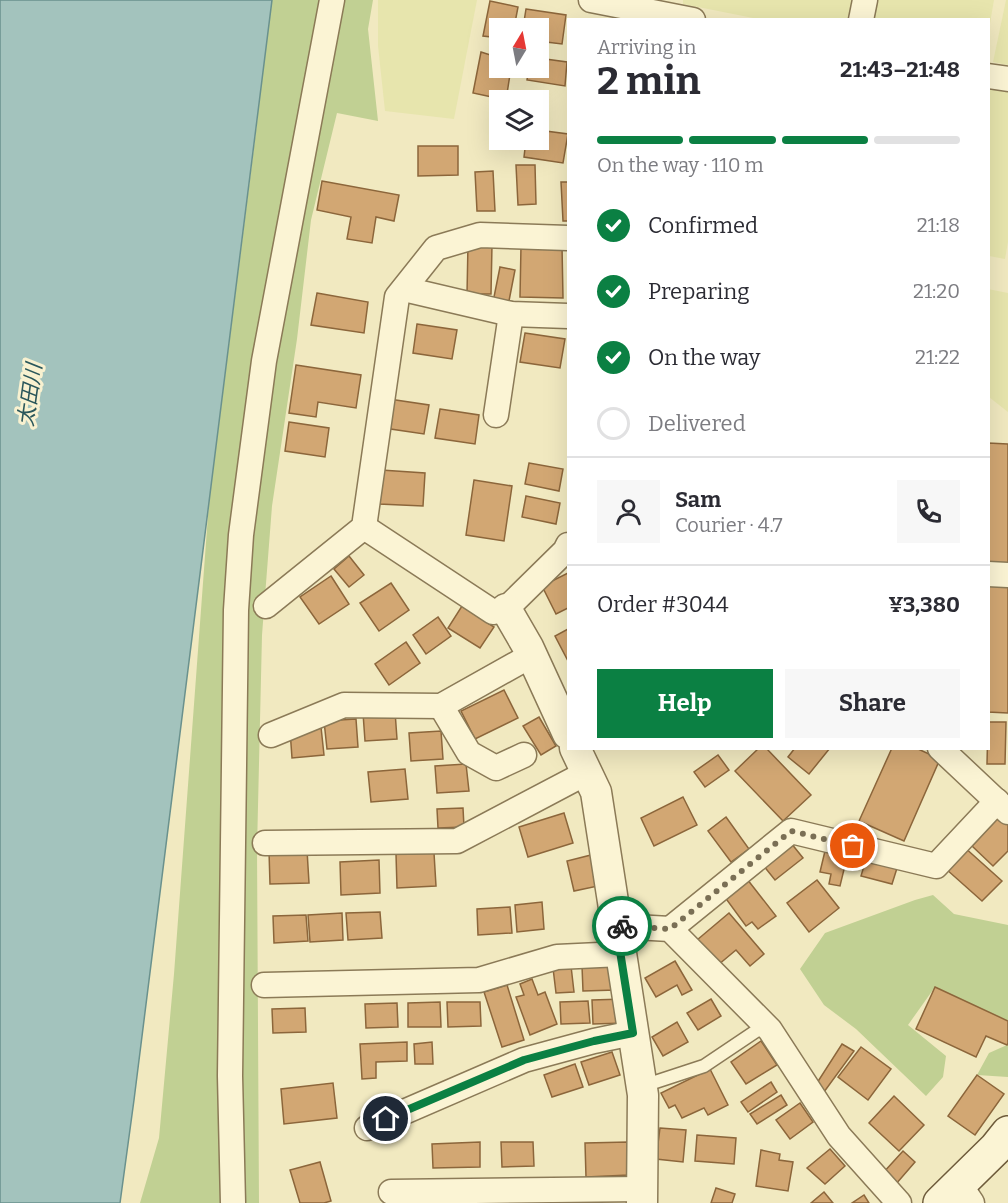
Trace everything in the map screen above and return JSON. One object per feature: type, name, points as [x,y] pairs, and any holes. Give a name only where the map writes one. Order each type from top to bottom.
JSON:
[{"type":"main road","points":[[957,1197],[1008,1133]]},
{"type":"street","points":[[232,1203],[230,1076],[236,610],[241,535],[264,361],[332,0]]},
{"type":"street","points":[[861,18],[865,0]]},
{"type":"street","points":[[594,5],[680,18]]},
{"type":"street","points":[[990,76],[1008,79]]},
{"type":"street","points":[[266,606],[364,527],[397,297],[436,248],[480,235],[567,238]]},
{"type":"street","points":[[404,289],[511,314],[567,316]]},
{"type":"street","points":[[496,415],[511,314]]},
{"type":"street","points":[[364,527],[493,612],[506,609],[567,547]]},
{"type":"street","points":[[990,574],[1008,575]]},
{"type":"street","points":[[506,609],[532,655],[567,732]]},
{"type":"street","points":[[272,735],[344,705],[441,706],[532,655]]},
{"type":"street","points":[[441,706],[470,753],[496,768],[524,755]]},
{"type":"street","points":[[264,985],[479,980],[619,940],[670,929],[791,831],[936,866],[1003,806],[942,750]]},
{"type":"street","points":[[265,843],[457,841],[581,760],[596,792],[642,1086],[642,1196],[391,1192]]},
{"type":"street","points":[[670,929],[770,1030],[838,1136],[899,1203]]},
{"type":"street","points":[[367,1128],[524,1060],[633,1033]]},
{"type":"lane","points":[[642,1086],[704,1066],[765,1025]]},
{"type":"shaded area","points":[[378,0],[477,0],[454,119],[385,111],[378,46]]},
{"type":"shaded area","points":[[683,0],[994,0],[990,23],[990,18],[753,18],[683,4]]},
{"type":"shaded area","points":[[1006,0],[1008,0],[1008,65],[993,62]]},
{"type":"shaded area","points":[[990,76],[1008,79],[1008,242],[1005,259],[990,256]]},
{"type":"shaded area","points":[[990,289],[1008,293],[1008,412],[990,398]]},
{"type":"green space","points":[[268,0],[373,0],[368,29],[378,121],[337,113],[311,220],[297,339],[272,506],[262,635],[257,849],[259,1203],[140,1203],[159,1138],[174,974],[209,502],[257,123]]},
{"type":"green space","points":[[933,895],[954,914],[1008,925],[1008,1021],[935,987],[908,1025],[946,1056],[943,1077],[926,1096],[856,1029],[824,1005],[800,969],[825,933]]},
{"type":"green space","points":[[1008,1043],[1008,1077],[977,1075],[989,1053]]},
{"type":"water","name":"太田川","points":[[0,0],[272,0],[120,1203],[0,1203]]},
{"type":"building","points":[[490,1],[518,7],[516,18],[489,18],[489,37],[483,36]]},
{"type":"building","points":[[526,9],[566,15],[562,44],[549,42],[549,18],[525,18]]},
{"type":"building","points":[[481,52],[489,55],[489,78],[509,78],[508,90],[489,90],[489,96],[473,93]]},
{"type":"building","points":[[549,60],[567,62],[565,86],[527,80],[527,78],[549,78]]},
{"type":"building","points":[[549,131],[567,134],[563,163],[524,157],[525,150],[549,150]]},
{"type":"building","points":[[418,146],[458,146],[458,175],[418,176]]},
{"type":"building","points":[[516,165],[535,165],[536,204],[518,205]]},
{"type":"building","points":[[493,171],[495,211],[477,211],[475,172]]},
{"type":"building","points":[[322,181],[399,195],[394,221],[376,217],[372,243],[347,239],[351,217],[317,210]]},
{"type":"building","points":[[561,182],[567,182],[567,221],[563,221]]},
{"type":"building","points":[[468,244],[492,245],[491,294],[467,294]]},
{"type":"building","points":[[521,246],[562,246],[563,298],[520,297]]},
{"type":"building","points":[[500,267],[515,270],[508,306],[493,302]]},
{"type":"building","points":[[317,293],[368,302],[364,333],[311,325]]},
{"type":"building","points":[[417,324],[457,330],[452,359],[413,353]]},
{"type":"building","points":[[525,333],[565,339],[560,368],[520,362]]},
{"type":"building","points":[[296,365],[361,375],[356,408],[318,402],[316,417],[289,413]]},
{"type":"building","points":[[389,399],[429,405],[424,434],[384,428]]},
{"type":"building","points":[[440,409],[479,415],[475,444],[435,438]]},
{"type":"building","points":[[289,422],[329,428],[325,457],[285,451]]},
{"type":"building","points":[[990,443],[1008,444],[1008,566],[990,565]]},
{"type":"building","points":[[529,463],[563,469],[559,491],[525,484]]},
{"type":"building","points":[[381,470],[425,473],[423,506],[379,504]]},
{"type":"building","points":[[474,480],[512,486],[504,541],[466,535]]},
{"type":"building","points":[[526,496],[560,503],[556,524],[522,517]]},
{"type":"building","points":[[349,556],[364,575],[349,587],[334,569]]},
{"type":"building","points":[[567,574],[567,608],[556,614],[542,586]]},
{"type":"building","points":[[331,576],[349,604],[319,624],[300,597]]},
{"type":"building","points":[[391,583],[409,610],[379,631],[360,603]]},
{"type":"building","points":[[990,585],[1008,586],[1008,713],[990,712]]},
{"type":"building","points":[[462,606],[494,627],[480,648],[448,628]]},
{"type":"building","points":[[438,617],[451,636],[426,654],[413,635]]},
{"type":"building","points":[[567,630],[567,659],[555,636]]},
{"type":"building","points":[[406,642],[420,663],[389,685],[375,664]]},
{"type":"building","points":[[504,690],[518,718],[475,739],[461,711]]},
{"type":"building","points":[[395,711],[397,739],[365,741],[363,713]]},
{"type":"building","points":[[539,717],[556,746],[541,755],[523,726]]},
{"type":"building","points":[[356,719],[358,747],[327,749],[324,721]]},
{"type":"building","points":[[990,722],[1006,722],[1005,764],[987,764],[987,750],[990,750]]},
{"type":"building","points":[[321,727],[324,755],[292,758],[290,730]]},
{"type":"building","points":[[441,731],[443,759],[411,761],[409,733]]},
{"type":"building","points":[[757,750],[768,750],[811,795],[783,821],[735,771]]},
{"type":"building","points":[[793,750],[828,750],[809,774],[788,757]]},
{"type":"building","points":[[891,750],[920,750],[940,759],[904,841],[859,821]]},
{"type":"building","points":[[718,755],[729,770],[705,787],[694,772]]},
{"type":"building","points":[[466,764],[469,791],[437,793],[435,766]]},
{"type":"building","points":[[405,769],[408,799],[371,802],[368,772]]},
{"type":"building","points":[[683,797],[697,825],[654,846],[641,818]]},
{"type":"building","points":[[463,808],[464,827],[438,828],[437,809]]},
{"type":"building","points":[[564,813],[573,843],[528,857],[519,827]]},
{"type":"building","points":[[726,817],[749,849],[731,862],[708,831]]},
{"type":"building","points":[[999,817],[1008,825],[1008,851],[993,866],[972,846]]},
{"type":"building","points":[[791,843],[803,858],[775,880],[763,865]]},
{"type":"building","points":[[963,846],[1002,881],[982,901],[946,869]]},
{"type":"building","points":[[307,850],[309,883],[270,884],[269,851]]},
{"type":"building","points":[[825,851],[847,857],[840,886],[829,884],[831,874],[820,872]]},
{"type":"building","points":[[434,853],[436,886],[397,888],[396,854]]},
{"type":"building","points":[[591,855],[598,886],[574,891],[567,861]]},
{"type":"building","points":[[867,856],[898,865],[892,884],[861,876]]},
{"type":"building","points":[[379,860],[380,893],[341,895],[340,862]]},
{"type":"building","points":[[747,879],[776,916],[758,929],[752,922],[746,926],[724,896]]},
{"type":"building","points":[[817,880],[839,908],[809,932],[787,903]]},
{"type":"building","points":[[542,902],[544,929],[517,932],[515,905]]},
{"type":"building","points":[[510,907],[512,933],[478,935],[477,909]]},
{"type":"building","points":[[380,912],[382,938],[348,940],[346,913]]},
{"type":"building","points":[[342,913],[343,940],[310,942],[308,915]]},
{"type":"building","points":[[729,913],[764,954],[750,966],[736,950],[718,965],[697,940]]},
{"type":"building","points":[[306,915],[308,941],[274,943],[273,916]]},
{"type":"building","points":[[675,961],[692,990],[682,995],[677,985],[656,997],[645,978]]},
{"type":"building","points":[[571,966],[574,992],[556,993],[553,968]]},
{"type":"building","points":[[582,966],[615,966],[616,990],[583,991]]},
{"type":"building","points":[[532,979],[538,995],[545,992],[557,1024],[530,1035],[516,997],[524,995],[520,984]]},
{"type":"building","points":[[507,985],[524,1040],[502,1047],[484,992]]},
{"type":"building","points":[[935,987],[1008,1021],[1007,1045],[986,1036],[976,1057],[916,1029]]},
{"type":"building","points":[[624,999],[625,1023],[593,1024],[592,1000]]},
{"type":"building","points":[[711,999],[721,1016],[698,1030],[687,1013]]},
{"type":"building","points":[[588,1001],[590,1023],[561,1024],[560,1002]]},
{"type":"building","points":[[440,1002],[441,1027],[408,1027],[408,1003]]},
{"type":"building","points":[[447,1002],[480,1002],[481,1026],[448,1027]]},
{"type":"building","points":[[397,1003],[398,1027],[366,1028],[365,1004]]},
{"type":"building","points":[[305,1008],[306,1032],[273,1033],[272,1009]]},
{"type":"building","points":[[677,1022],[688,1042],[663,1056],[652,1037]]},
{"type":"building","points":[[761,1041],[777,1065],[746,1084],[731,1062]]},
{"type":"building","points":[[407,1042],[407,1061],[376,1062],[376,1078],[362,1079],[360,1044]]},
{"type":"building","points":[[432,1042],[433,1064],[415,1064],[414,1044]]},
{"type":"building","points":[[842,1044],[854,1051],[824,1092],[815,1086]]},
{"type":"building","points":[[861,1047],[891,1069],[868,1100],[838,1077]]},
{"type":"building","points":[[612,1052],[620,1075],[589,1085],[581,1062]]},
{"type":"building","points":[[575,1064],[583,1087],[552,1097],[544,1075]]},
{"type":"building","points":[[710,1069],[728,1105],[708,1115],[704,1108],[682,1118],[675,1105],[669,1108],[661,1093]]},
{"type":"building","points":[[977,1075],[1004,1094],[975,1135],[948,1116]]},
{"type":"building","points":[[771,1082],[777,1092],[748,1112],[741,1102]]},
{"type":"building","points":[[333,1083],[337,1118],[284,1124],[281,1089]]},
{"type":"building","points":[[781,1095],[787,1105],[757,1124],[750,1114]]},
{"type":"building","points":[[894,1096],[924,1125],[899,1151],[869,1123]]},
{"type":"building","points":[[800,1103],[813,1122],[790,1139],[776,1120]]},
{"type":"building","points":[[660,1128],[686,1130],[683,1162],[656,1159]]},
{"type":"building","points":[[697,1135],[736,1138],[734,1164],[695,1161]]},
{"type":"building","points":[[480,1142],[480,1167],[433,1168],[432,1144]]},
{"type":"building","points":[[501,1142],[533,1142],[534,1166],[502,1167]]},
{"type":"building","points":[[628,1142],[629,1175],[586,1177],[585,1143]]},
{"type":"building","points":[[830,1149],[845,1166],[825,1184],[807,1168]]},
{"type":"building","points":[[761,1150],[780,1154],[779,1160],[793,1162],[788,1191],[756,1186]]},
{"type":"building","points":[[903,1151],[915,1162],[896,1184],[883,1173]]},
{"type":"building","points":[[320,1162],[331,1201],[300,1203],[290,1170]]},
{"type":"building","points":[[716,1188],[735,1194],[732,1203],[711,1203]]},
{"type":"building","points":[[824,1192],[833,1203],[811,1203]]},
{"type":"building","points":[[864,1195],[869,1203],[852,1203]]},
{"type":"way so far","points":[[622,926],[670,929],[791,831],[853,846]]},
{"type":"route","points":[[386,1119],[524,1060],[633,1033],[616,926],[622,926]]}]
